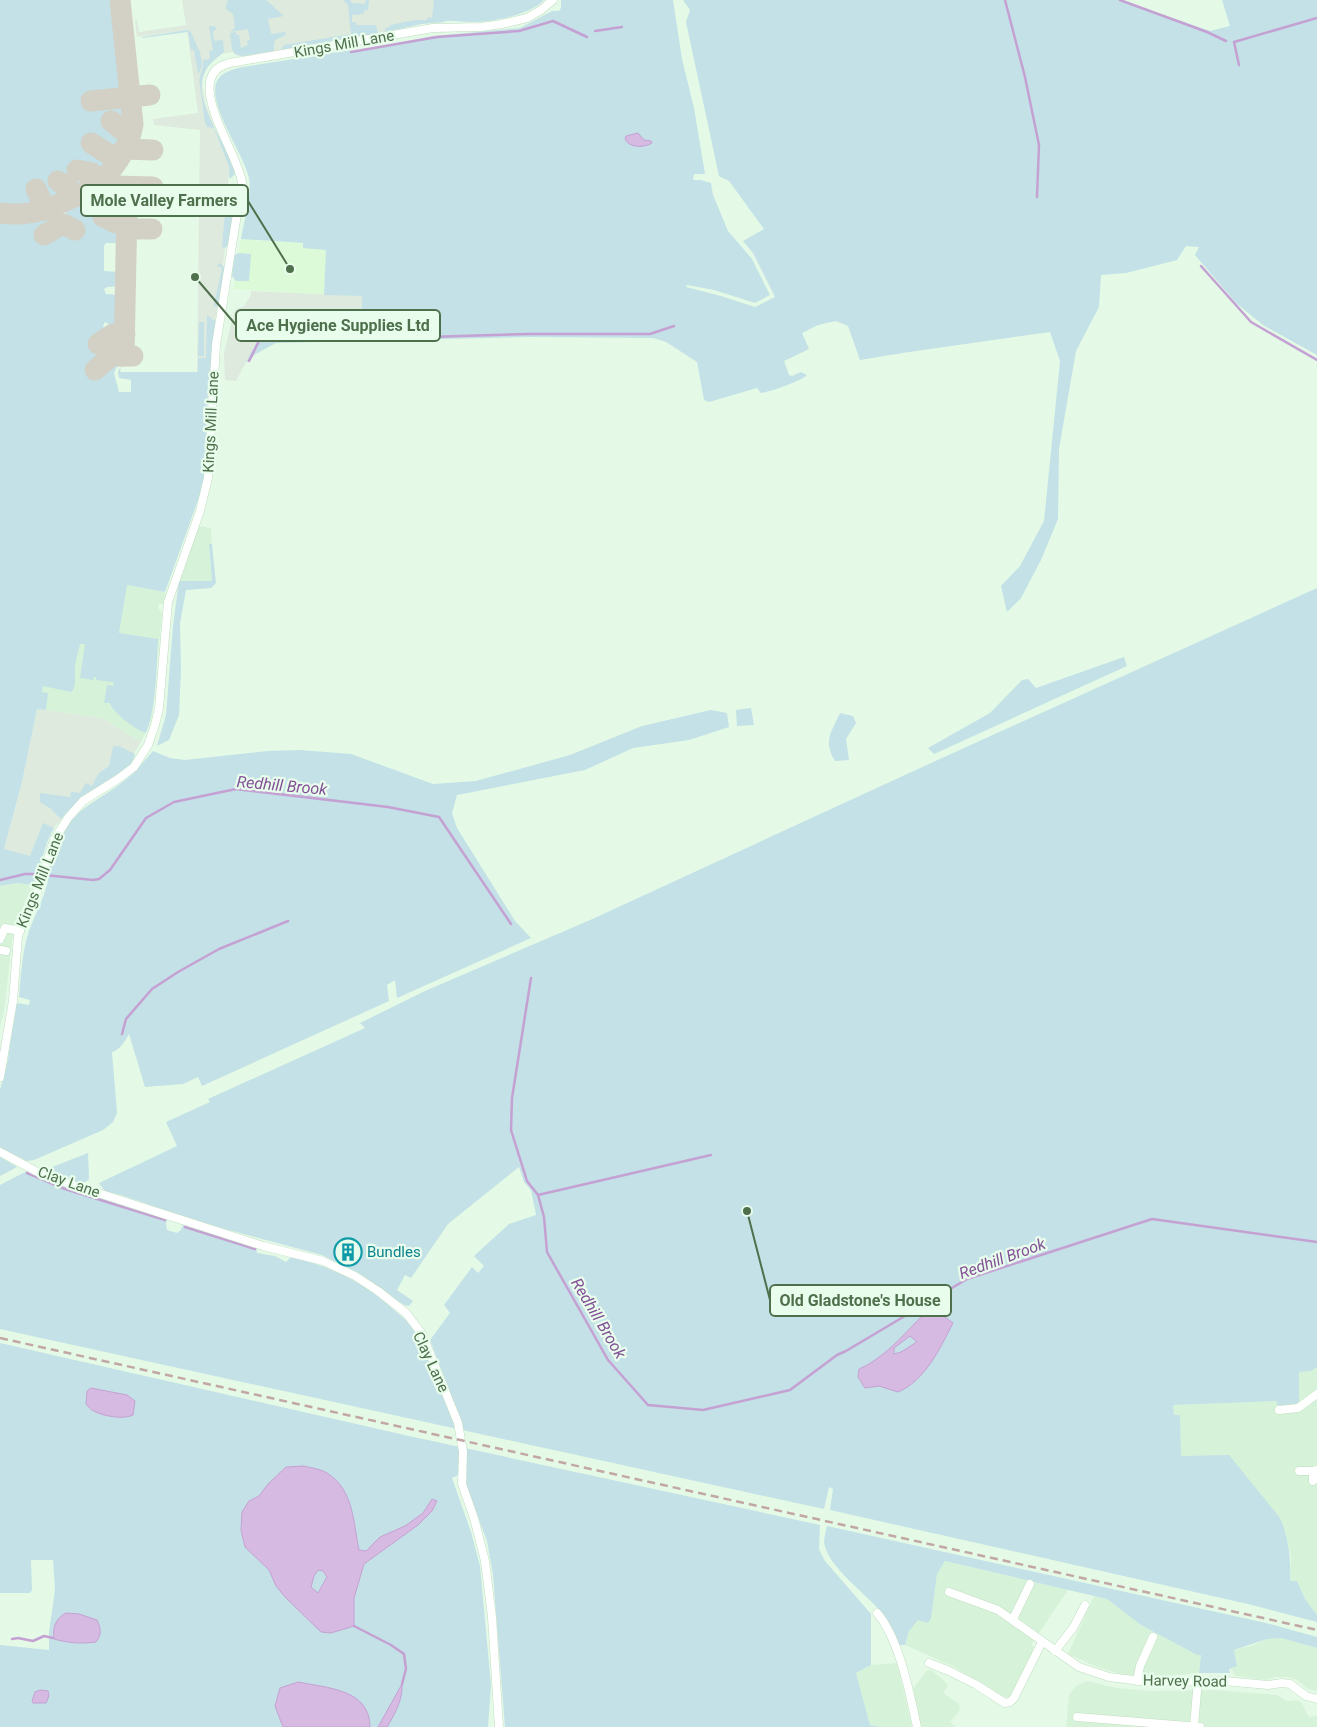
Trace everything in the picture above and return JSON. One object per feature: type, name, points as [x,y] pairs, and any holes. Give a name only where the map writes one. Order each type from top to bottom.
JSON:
[{"type":"street","name":"Kings Mill Lane","points":[[0,1076],[13,1001],[16,946],[20,930],[40,882],[54,840],[68,818],[86,799],[131,770],[148,745],[159,708],[169,597],[200,511],[206,486],[210,459],[216,345],[242,183],[238,166],[212,105],[208,86],[212,75],[218,67],[230,63],[434,28],[481,27],[502,24],[527,18],[553,0]]},
{"type":"street","points":[[0,939],[5,928],[20,930]]},
{"type":"street","name":"Clay Lane","points":[[0,1152],[44,1176],[263,1246],[323,1261],[378,1290],[406,1313],[422,1334],[458,1423],[463,1452],[462,1484],[474,1518],[488,1580],[499,1727]]},
{"type":"street","points":[[1278,1410],[1298,1408],[1317,1394]]},
{"type":"street","points":[[1299,1471],[1315,1470],[1313,1481]]},
{"type":"street","points":[[1013,1619],[1030,1584]]},
{"type":"street","name":"Harvey Road","points":[[950,1592],[998,1610],[1079,1667],[1110,1677],[1137,1681],[1198,1680],[1256,1685],[1281,1683],[1290,1684],[1306,1696],[1317,1699]]},
{"type":"street","points":[[1055,1650],[1074,1628],[1085,1605]]},
{"type":"street","points":[[877,1614],[891,1633],[917,1727]]},
{"type":"street","points":[[1137,1681],[1140,1666],[1153,1637]]},
{"type":"street","points":[[929,1664],[949,1671],[975,1684],[1005,1703],[1010,1702],[1014,1698],[1042,1642]]},
{"type":"street","points":[[1194,1726],[1198,1680]]},
{"type":"street","points":[[1077,1717],[1200,1727]]},
{"type":"shaded area","points":[[0,0],[113,0],[123,96],[87,98],[87,105],[115,100],[119,103],[124,100],[126,119],[123,128],[113,118],[109,119],[108,123],[118,132],[123,132],[112,153],[96,143],[94,139],[88,141],[88,147],[94,148],[109,157],[97,175],[93,170],[75,168],[76,173],[93,177],[73,190],[72,185],[56,179],[56,183],[70,193],[45,204],[45,199],[42,197],[39,188],[34,187],[41,205],[19,206],[0,204]]},
{"type":"shaded area","points":[[182,0],[459,0],[450,22],[449,20],[421,24],[386,32],[246,56],[238,56],[233,52],[221,54],[206,69],[202,82],[205,102],[229,167],[228,185],[233,186],[224,267],[215,321],[211,326],[207,373],[156,372],[197,372],[200,130],[154,125],[153,119],[198,113],[187,30],[137,37],[135,20],[137,20],[139,32],[186,25]]},
{"type":"shaded area","points":[[228,0],[266,0],[284,16],[268,19],[271,34],[285,32],[286,35],[275,40],[274,51],[242,56],[235,54],[232,49],[230,33],[236,32],[236,35],[239,35],[241,48],[248,45],[247,41],[250,40],[248,29],[230,32],[235,28],[233,14],[226,9]]},
{"type":"shaded area","points":[[343,0],[351,0],[351,3],[365,4],[366,0],[369,0],[368,10],[364,11],[364,14],[352,15],[352,22],[356,22],[356,25],[376,25],[378,34],[281,50],[284,45],[351,34],[348,5]]},
{"type":"shaded area","points":[[432,0],[544,0],[530,10],[511,17],[490,21],[445,21],[386,32],[385,28],[390,27],[390,25],[415,20],[427,20],[428,17],[432,18],[434,1]]},
{"type":"shaded area","points":[[561,0],[673,0],[682,59],[694,108],[705,174],[694,174],[693,180],[711,183],[713,195],[728,231],[752,259],[770,295],[755,303],[714,290],[687,285],[686,287],[755,307],[775,297],[753,253],[743,241],[764,229],[729,181],[719,176],[686,22],[690,10],[683,0],[1121,0],[1210,31],[1230,26],[1222,0],[1317,0],[1317,355],[1263,325],[1236,303],[1195,255],[1199,247],[1186,246],[1177,260],[1126,273],[1101,275],[1099,307],[1076,351],[1059,449],[1058,519],[1041,560],[1021,598],[1007,612],[1001,586],[1020,566],[1044,521],[1060,361],[1050,332],[860,360],[848,326],[836,321],[818,325],[802,333],[809,349],[784,361],[789,375],[792,376],[801,372],[807,375],[804,377],[785,386],[765,392],[761,393],[757,388],[709,402],[704,400],[697,362],[666,342],[653,338],[530,337],[276,343],[254,355],[250,361],[246,362],[259,338],[361,337],[362,296],[324,295],[326,250],[303,248],[303,243],[241,239],[250,185],[246,168],[226,127],[216,99],[215,87],[219,78],[227,72],[243,67],[350,50],[351,52],[433,36],[520,28],[552,11],[559,11]]},
{"type":"shaded area","points":[[209,26],[215,26],[216,30],[213,31],[214,41],[223,40],[224,52],[207,68],[202,80],[202,93],[205,107],[231,162],[235,174],[231,178],[229,178],[229,167],[214,128],[207,127],[205,122],[199,79],[203,60],[210,59],[209,51],[213,50]]},
{"type":"shaded area","points":[[187,30],[191,32],[201,58],[202,64],[198,74],[194,50],[191,50],[188,32],[142,38],[142,37]]},
{"type":"shaded area","points":[[638,133],[644,140],[651,141],[652,143],[645,146],[633,146],[625,139],[626,136]]},
{"type":"shaded area","points":[[231,186],[235,187],[237,193],[229,244],[225,248],[222,247],[227,190],[231,190]]},
{"type":"shaded area","points":[[88,197],[111,198],[121,204],[123,217],[114,218],[104,213],[100,217],[102,220],[112,223],[115,228],[123,228],[123,243],[106,243],[104,246],[104,271],[120,272],[120,285],[104,289],[106,294],[118,295],[120,297],[120,311],[117,311],[117,315],[122,316],[122,332],[117,332],[105,322],[103,326],[107,332],[106,335],[96,343],[99,346],[110,339],[122,337],[121,353],[110,351],[103,359],[91,367],[92,373],[97,374],[107,362],[121,358],[114,373],[119,392],[131,392],[131,380],[119,378],[118,372],[121,365],[120,372],[198,372],[198,358],[206,358],[207,315],[216,322],[208,393],[205,474],[198,500],[165,592],[127,585],[119,633],[158,639],[154,699],[146,733],[125,721],[110,703],[104,703],[107,685],[114,686],[113,682],[96,680],[96,677],[93,680],[80,678],[85,644],[80,644],[75,665],[75,684],[73,690],[71,692],[43,686],[42,692],[48,693],[46,710],[37,709],[22,782],[4,849],[30,856],[43,823],[54,828],[33,885],[17,883],[0,886],[0,220],[34,221],[60,212],[60,221],[43,232],[42,236],[45,237],[59,230],[64,232],[67,229],[76,233],[79,231],[79,227],[72,225],[66,220],[66,209],[86,199],[90,202]]},
{"type":"shaded area","points":[[241,239],[324,245],[327,258],[324,295],[233,289]]},
{"type":"shaded area","points":[[238,253],[251,254],[249,281],[236,281],[232,276],[234,256]]},
{"type":"shaded area","points":[[220,263],[225,268],[220,301],[216,307],[214,305],[222,268],[217,266]]},
{"type":"shaded area","points":[[251,291],[362,296],[361,337],[259,338],[236,381],[225,380],[224,353],[234,312],[236,309],[244,306],[251,295]]},
{"type":"shaded area","points":[[199,322],[204,322],[204,356],[198,356]]},
{"type":"shaded area","points":[[198,526],[211,528],[212,544],[209,544],[212,581],[179,581]]},
{"type":"shaded area","points":[[209,544],[212,544],[216,583],[211,588],[186,590],[180,623],[181,670],[179,715],[169,740],[157,746],[166,715],[173,626],[179,581],[212,581]]},
{"type":"shaded area","points":[[127,585],[165,592],[165,604],[159,604],[158,608],[162,613],[151,721],[141,742],[102,718],[37,709],[39,685]]},
{"type":"shaded area","points":[[1317,588],[1317,1367],[1311,1371],[1299,1372],[1299,1403],[1295,1405],[1277,1405],[1277,1401],[1173,1405],[1174,1415],[1180,1415],[1181,1456],[1229,1455],[1280,1518],[1289,1549],[1290,1581],[1297,1581],[1305,1599],[1317,1615],[1317,1622],[1248,1604],[830,1510],[833,1489],[829,1487],[824,1509],[0,1329],[0,1185],[27,1171],[69,1188],[167,1219],[167,1230],[177,1233],[181,1230],[183,1224],[256,1247],[257,1253],[275,1256],[286,1262],[291,1257],[319,1265],[345,1276],[382,1299],[413,1327],[427,1352],[444,1398],[453,1400],[430,1340],[450,1313],[444,1305],[472,1267],[478,1273],[484,1266],[474,1256],[509,1224],[536,1215],[531,1190],[524,1182],[519,1167],[448,1224],[411,1278],[405,1275],[397,1290],[413,1301],[409,1306],[404,1305],[359,1273],[322,1255],[203,1223],[105,1191],[99,1183],[177,1146],[166,1122],[210,1102],[208,1099],[365,1028],[360,1023],[425,991],[588,921]]},
{"type":"shaded area","points":[[1124,657],[1127,666],[934,754],[928,748],[990,713],[1022,680],[1028,679],[1036,688]]},
{"type":"shaded area","points":[[751,708],[754,725],[737,726],[736,710]]},
{"type":"shaded area","points":[[37,709],[102,718],[141,742],[131,758],[110,781],[93,790],[73,805],[54,828],[43,824],[30,856],[4,850],[22,782]]},
{"type":"shaded area","points":[[711,710],[727,713],[729,727],[689,740],[633,748],[585,770],[457,795],[452,813],[457,828],[515,921],[531,938],[397,998],[395,980],[387,985],[389,1001],[202,1086],[198,1077],[183,1084],[145,1087],[129,1034],[120,1047],[112,1052],[117,1113],[113,1122],[103,1130],[34,1160],[27,1161],[0,1148],[0,1090],[8,1060],[15,1006],[17,1003],[29,1005],[30,1000],[19,997],[25,947],[29,931],[46,890],[49,875],[47,874],[54,854],[71,821],[89,805],[128,778],[153,751],[170,758],[185,760],[267,751],[300,750],[351,754],[433,784],[476,781],[570,755],[642,726]]},
{"type":"shaded area","points":[[840,713],[853,716],[856,723],[846,739],[849,760],[835,761],[829,748],[829,742],[831,732]]},
{"type":"shaded area","points":[[114,746],[119,746],[135,754],[133,761],[123,772],[83,798],[61,819],[50,808],[40,802],[40,793],[70,797],[71,792],[80,793],[86,783],[92,786],[98,774],[109,766]]},
{"type":"shaded area","points":[[17,883],[33,885],[13,934],[4,1012],[0,1028],[0,886]]},
{"type":"shaded area","points":[[88,1153],[89,1179],[83,1184],[47,1171],[47,1169]]},
{"type":"shaded area","points":[[0,1157],[17,1167],[0,1176]]},
{"type":"shaded area","points":[[931,1307],[953,1323],[937,1353],[917,1380],[898,1392],[879,1386],[865,1388],[858,1377],[859,1369],[888,1350]],"holes":[[[910,1336],[917,1342],[901,1352],[894,1354],[894,1348]]]},
{"type":"shaded area","points":[[0,1343],[409,1436],[820,1525],[819,1549],[825,1561],[871,1614],[871,1665],[856,1673],[870,1725],[880,1727],[505,1727],[493,1575],[487,1541],[466,1485],[467,1477],[458,1475],[452,1478],[471,1532],[480,1566],[491,1685],[488,1727],[0,1727],[0,1645],[49,1650],[49,1632],[55,1590],[53,1560],[31,1560],[32,1590],[30,1593],[0,1593]]},
{"type":"shaded area","points":[[1317,1367],[1317,1615],[1305,1599],[1297,1581],[1290,1581],[1291,1557],[1285,1530],[1181,1456],[1180,1415],[1174,1415],[1173,1405],[1278,1401],[1277,1405],[1299,1403],[1299,1372],[1311,1371]]},
{"type":"shaded area","points":[[91,1388],[127,1395],[135,1401],[133,1415],[112,1417],[91,1410],[86,1404],[87,1391]]},
{"type":"shaded area","points":[[304,1466],[322,1470],[336,1480],[343,1488],[351,1507],[359,1550],[366,1551],[380,1537],[405,1526],[423,1513],[432,1499],[437,1501],[432,1511],[418,1525],[364,1564],[354,1598],[354,1626],[331,1633],[321,1632],[285,1597],[276,1586],[269,1570],[245,1547],[241,1530],[242,1512],[249,1501],[259,1496],[268,1484],[286,1467]],"holes":[[[318,1570],[323,1571],[327,1577],[318,1593],[311,1587]]]},
{"type":"shaded area","points":[[827,1526],[1266,1623],[1317,1637],[1317,1648],[1281,1638],[1267,1639],[1234,1650],[1237,1666],[1229,1669],[1230,1673],[1199,1673],[1201,1655],[1197,1655],[1141,1625],[1107,1599],[945,1561],[937,1574],[931,1618],[928,1623],[918,1620],[909,1631],[905,1645],[899,1645],[883,1614],[832,1561],[824,1542]]},
{"type":"shaded area","points":[[945,1561],[1068,1590],[1031,1645],[1034,1647],[1021,1682],[1010,1697],[1003,1697],[954,1667],[905,1645],[909,1631],[934,1593],[937,1574]]},
{"type":"shaded area","points":[[1094,1596],[1107,1599],[1141,1625],[1197,1655],[1201,1655],[1199,1673],[1156,1677],[1124,1675],[1097,1667],[1068,1654]]},
{"type":"shaded area","points":[[66,1613],[79,1614],[97,1620],[100,1631],[96,1642],[75,1643],[54,1639],[56,1624]]},
{"type":"shaded area","points":[[1281,1638],[1317,1648],[1317,1691],[1308,1689],[1297,1680],[1288,1677],[1275,1677],[1265,1680],[1235,1676],[1231,1668],[1237,1665],[1234,1650],[1251,1646],[1267,1639]]},
{"type":"shaded area","points":[[897,1663],[912,1727],[880,1727],[870,1725],[856,1673],[871,1665]]},
{"type":"shaded area","points":[[931,1670],[947,1683],[948,1686],[943,1693],[959,1704],[960,1710],[950,1722],[956,1727],[920,1727],[911,1692],[926,1671]]},
{"type":"shaded area","points":[[1087,1681],[1117,1688],[1149,1691],[1215,1690],[1277,1695],[1287,1701],[1296,1700],[1301,1702],[1309,1717],[1317,1716],[1317,1727],[1066,1727],[1069,1695],[1076,1686]]},
{"type":"shaded area","points":[[298,1682],[334,1689],[355,1698],[363,1705],[368,1714],[370,1727],[283,1727],[275,1706],[280,1688]]},
{"type":"shaded area","points":[[402,1684],[400,1701],[393,1717],[387,1727],[378,1727]]},
{"type":"shaded area","points":[[40,1690],[48,1691],[49,1696],[46,1703],[33,1703],[35,1692]]},
{"type":"waterway","points":[[1005,0],[1025,77],[1039,145],[1037,197]]},
{"type":"waterway","points":[[1120,0],[1207,32],[1226,41]]},
{"type":"waterway","points":[[1239,65],[1234,42],[1317,18]]},
{"type":"waterway","points":[[351,52],[437,37],[519,31],[553,21],[587,37]]},
{"type":"waterway","points":[[595,31],[622,27]]},
{"type":"waterway","points":[[1201,266],[1251,322],[1317,360]]},
{"type":"waterway","points":[[249,361],[259,341],[263,339],[362,339],[528,334],[650,334],[674,326]]},
{"type":"waterway","name":"Redhill Brook","points":[[45,875],[99,879],[110,870],[146,818],[174,802],[236,789],[388,807],[439,817],[511,924]]},
{"type":"waterway","name":"Redhill Brook","points":[[0,880],[25,874],[40,874]]},
{"type":"waterway","points":[[122,1034],[126,1019],[152,989],[219,949],[288,921]]},
{"type":"waterway","name":"Redhill Brook","points":[[531,978],[512,1098],[511,1130],[527,1181],[538,1195],[544,1217],[547,1252],[608,1360],[648,1405],[703,1410],[790,1390],[837,1355],[967,1279],[1152,1219],[1317,1242]]},
{"type":"waterway","points":[[538,1195],[711,1155]]},
{"type":"waterway","points":[[27,1173],[65,1189],[165,1220]]},
{"type":"waterway","points":[[185,1227],[255,1249]]},
{"type":"waterway","points":[[354,1626],[391,1645],[404,1654],[406,1669],[402,1684]]},
{"type":"waterway","points":[[12,1639],[18,1638],[33,1641],[44,1636],[53,1638]]},
{"type":"taxiway","points":[[92,188],[106,176],[124,152],[133,124],[120,0]]},
{"type":"taxiway","points":[[91,101],[150,95]]},
{"type":"taxiway","points":[[111,121],[122,130],[131,133]]},
{"type":"taxiway","points":[[91,143],[118,160]]},
{"type":"taxiway","points":[[124,149],[153,150]]},
{"type":"taxiway","points":[[77,170],[92,173],[100,182]]},
{"type":"taxiway","points":[[58,181],[69,188],[75,197]]},
{"type":"taxiway","points":[[0,213],[17,214],[44,210],[105,184],[110,184],[121,190],[127,202],[124,356],[133,356]]},
{"type":"taxiway","points":[[116,186],[153,187]]},
{"type":"taxiway","points":[[36,189],[46,210]]},
{"type":"taxiway","points":[[103,217],[116,223],[127,223]]},
{"type":"taxiway","points":[[44,235],[63,224],[75,230]]},
{"type":"taxiway","points":[[127,229],[152,229]]},
{"type":"taxiway","points":[[98,344],[113,334],[125,334]]},
{"type":"taxiway","points":[[95,370],[111,356],[124,356]]},
{"type":"railway","points":[[0,1338],[1317,1630]]},
{"type":"place","name":"Mole Valley Farmers","points":[[290,269]]},
{"type":"place","name":"Ace Hygiene Supplies Ltd","points":[[195,277]]},
{"type":"place","name":"Old Gladstone's House","points":[[747,1211]]},
{"type":"place","name":"Bundles","points":[[348,1252]]}]
